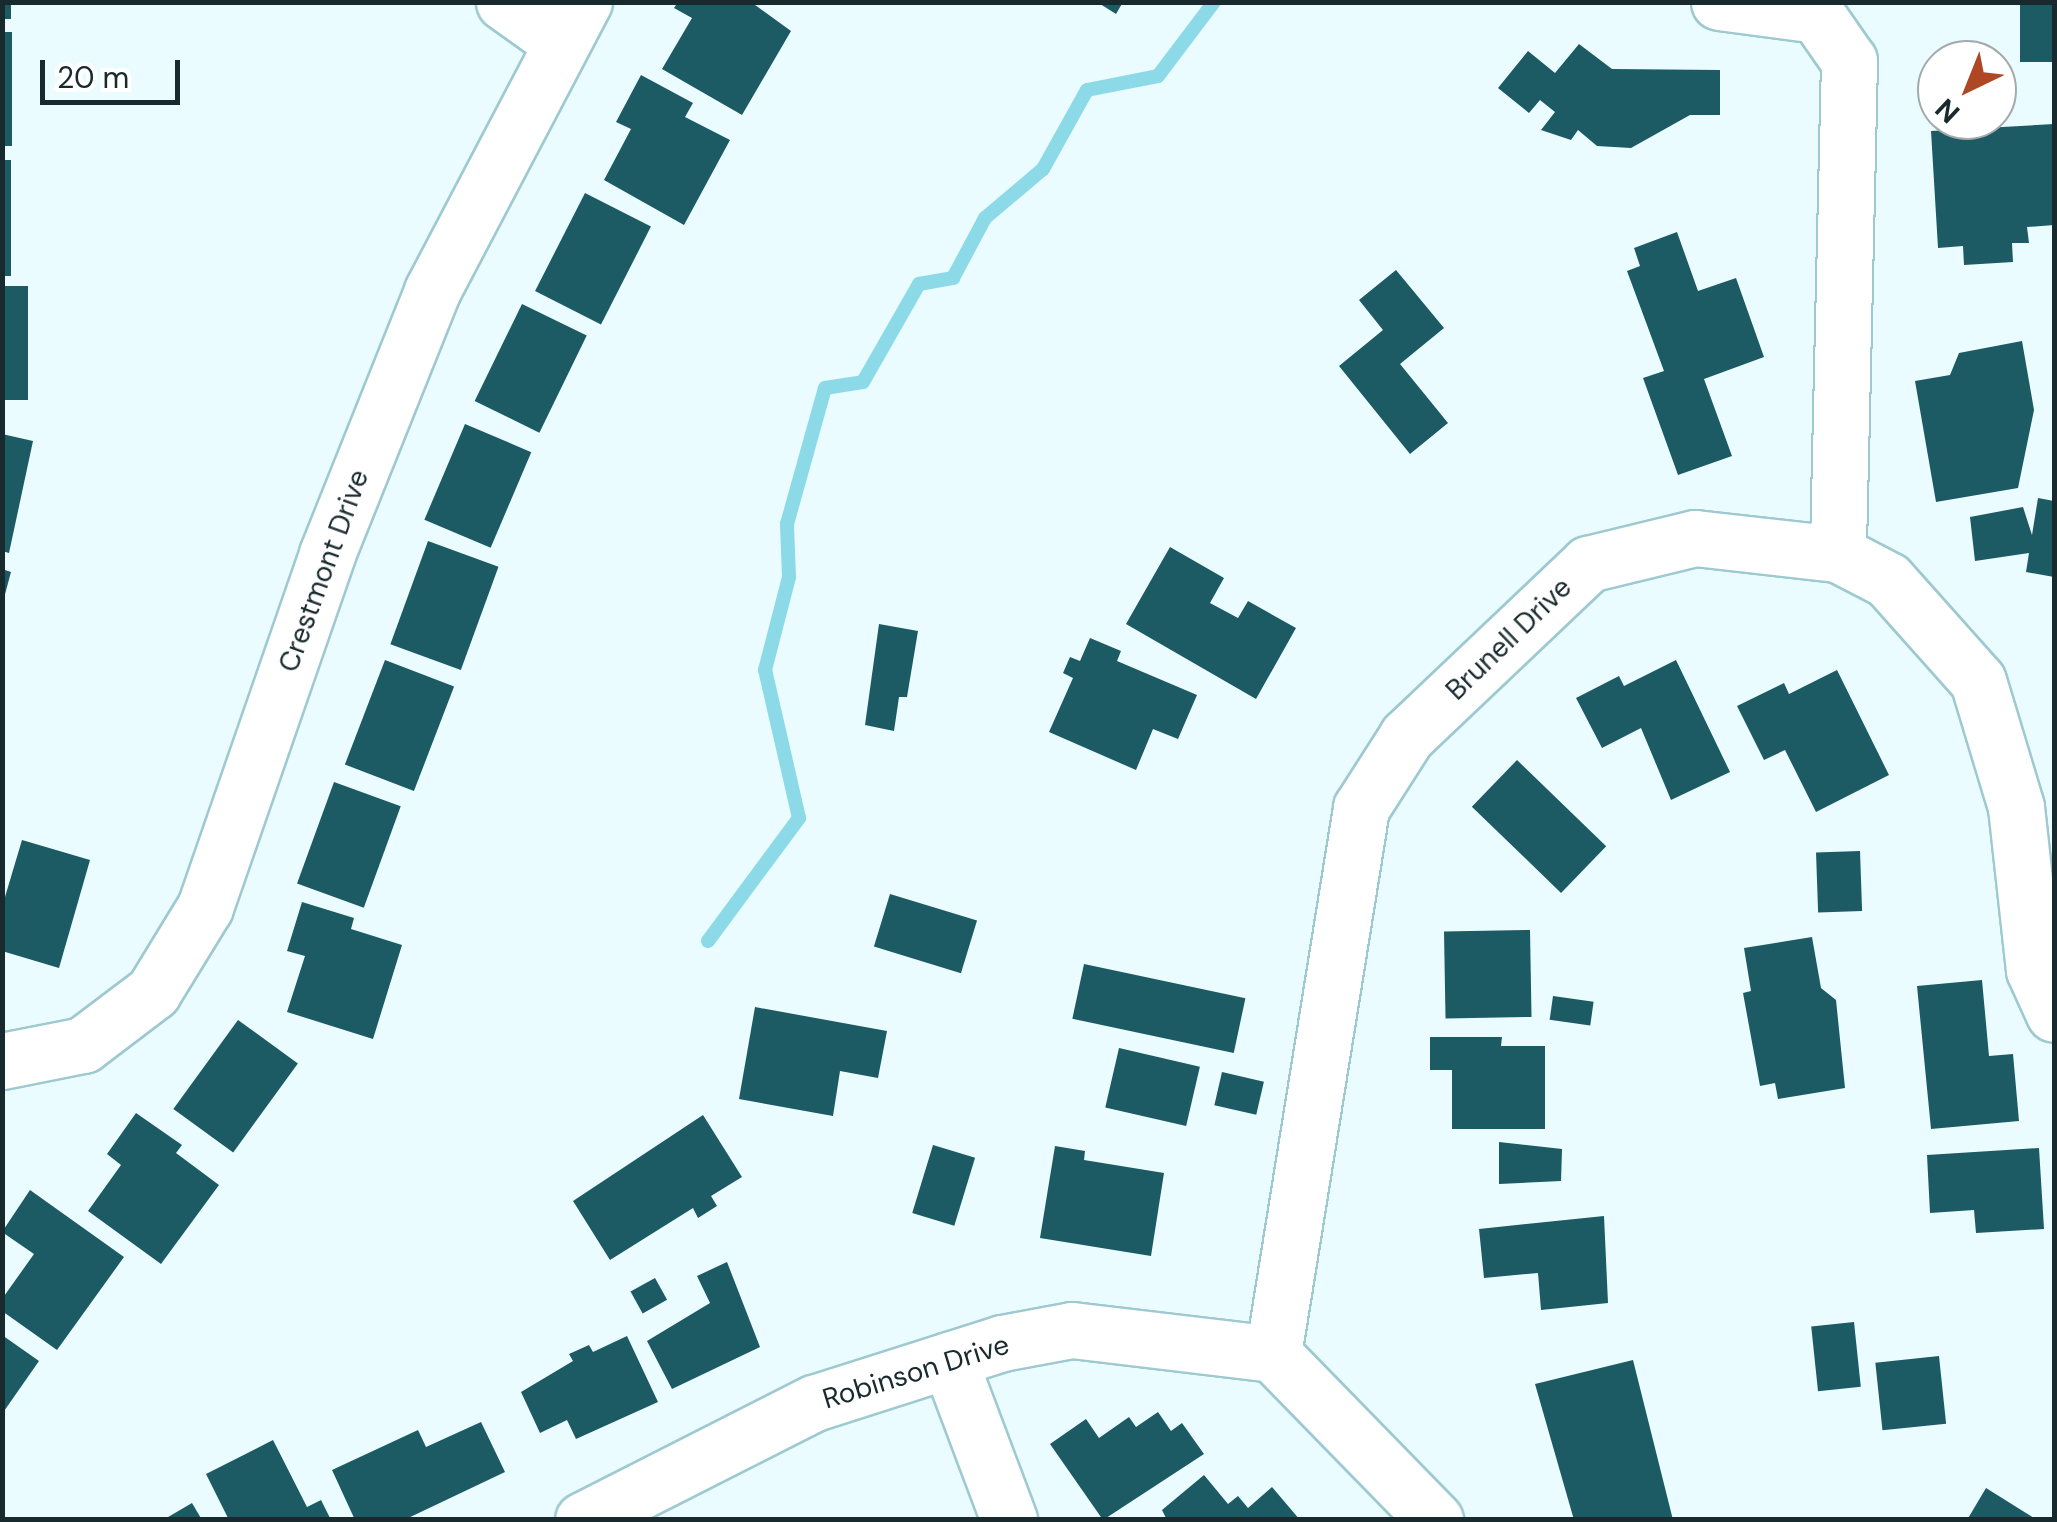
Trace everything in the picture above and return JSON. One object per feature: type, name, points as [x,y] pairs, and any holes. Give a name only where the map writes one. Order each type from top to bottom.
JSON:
[{"type":"street","points":[[504,2],[572,22]]},
{"type":"street","points":[[1719,2],[1817,15],[1850,61],[1838,554],[1888,580],[1978,681],[2016,807],[2034,970],[2054,1014]]},
{"type":"street","name":"Crestmont Drive","points":[[2,1061],[84,1044],[139,1003],[153,992],[204,908],[328,554],[432,292],[572,22]]},
{"type":"street","name":"Brunell Drive","points":[[1273,1354],[1361,808],[1407,736],[1588,564],[1695,538],[1838,554]]},
{"type":"street","name":"Robinson Drive","points":[[584,1520],[814,1403],[949,1360],[1072,1330],[1273,1354]]},
{"type":"street","points":[[1273,1354],[1435,1520]]},
{"type":"street","points":[[949,1360],[1008,1520]]},
{"type":"building","points":[[2,2],[11,2],[11,19],[2,19]]},
{"type":"building","points":[[678,2],[751,2],[791,31],[742,115],[662,69],[692,18],[674,8]]},
{"type":"building","points":[[1097,2],[1123,2],[1116,14]]},
{"type":"building","points":[[2020,2],[2054,2],[2054,62],[2020,62]]},
{"type":"building","points":[[2,32],[12,32],[12,146],[2,146]]},
{"type":"building","points":[[1579,44],[1612,69],[1720,70],[1720,115],[1690,115],[1631,148],[1597,146],[1578,130],[1571,140],[1541,130],[1555,112],[1540,100],[1529,113],[1498,88],[1528,51],[1555,73]]},
{"type":"building","points":[[641,75],[693,103],[685,117],[730,140],[684,225],[604,180],[631,129],[616,122]]},
{"type":"building","points":[[2054,124],[2054,225],[2027,227],[2029,243],[2012,243],[2013,262],[1964,265],[1963,246],[1938,248],[1932,140],[2017,140],[2017,126]]},
{"type":"building","points":[[2,160],[11,160],[11,276],[2,276]]},
{"type":"building","points":[[585,193],[651,227],[601,325],[535,291]]},
{"type":"building","points":[[1677,232],[1698,291],[1736,278],[1764,357],[1704,379],[1732,456],[1678,475],[1643,378],[1664,371],[1627,271],[1640,266],[1634,248]]},
{"type":"building","points":[[1396,270],[1444,328],[1400,364],[1448,423],[1410,454],[1339,366],[1383,330],[1359,300]]},
{"type":"building","points":[[2,286],[28,286],[28,400],[2,400]]},
{"type":"building","points":[[522,304],[587,336],[539,433],[475,401]]},
{"type":"building","points":[[2022,341],[2034,410],[2018,488],[1936,502],[1915,381],[1950,375],[1959,353]]},
{"type":"building","points":[[465,424],[531,452],[491,548],[424,520]]},
{"type":"building","points":[[2,434],[33,441],[9,553],[2,551]]},
{"type":"building","points":[[2038,498],[2054,501],[2054,577],[2026,572],[2029,553],[1975,561],[1970,517],[2023,507],[2032,535]]},
{"type":"building","points":[[428,541],[498,567],[461,670],[390,644]]},
{"type":"building","points":[[1170,547],[1224,578],[1210,603],[1238,618],[1248,601],[1296,628],[1256,699],[1126,624]]},
{"type":"building","points":[[2,569],[11,572],[4,598],[2,598]]},
{"type":"building","points":[[879,624],[918,631],[907,697],[899,697],[894,731],[865,725]]},
{"type":"building","points":[[1090,638],[1121,651],[1117,661],[1197,695],[1178,739],[1153,729],[1136,770],[1049,732],[1073,678],[1063,673],[1070,657],[1080,661]]},
{"type":"building","points":[[385,660],[454,687],[414,791],[345,765]]},
{"type":"building","points":[[1676,660],[1730,772],[1671,800],[1641,728],[1602,748],[1576,698],[1619,676],[1624,686]]},
{"type":"building","points":[[1837,670],[1889,775],[1816,812],[1785,750],[1764,760],[1737,706],[1784,683],[1789,694]]},
{"type":"building","points":[[1517,760],[1606,846],[1561,893],[1472,807]]},
{"type":"building","points":[[334,782],[401,806],[364,908],[297,883]]},
{"type":"building","points":[[22,840],[90,860],[59,968],[2,951],[2,907]]},
{"type":"building","points":[[1860,851],[1862,911],[1818,912],[1816,853]]},
{"type":"building","points":[[890,894],[977,921],[961,973],[874,947]]},
{"type":"building","points":[[302,902],[354,918],[351,929],[402,945],[373,1039],[287,1012],[305,956],[287,951]]},
{"type":"building","points":[[1530,930],[1532,1017],[1446,1018],[1444,932]]},
{"type":"building","points":[[1812,937],[1821,988],[1836,1000],[1845,1088],[1778,1099],[1775,1083],[1760,1086],[1743,993],[1751,991],[1744,948]]},
{"type":"building","points":[[1084,964],[1245,998],[1234,1053],[1072,1019]]},
{"type":"building","points":[[1982,980],[1989,1056],[2013,1054],[2019,1121],[1931,1129],[1917,986]]},
{"type":"building","points":[[1553,996],[1594,1002],[1590,1025],[1550,1020]]},
{"type":"building","points":[[755,1007],[887,1031],[878,1078],[840,1071],[833,1116],[739,1099]]},
{"type":"building","points":[[238,1020],[298,1063],[233,1152],[173,1109]]},
{"type":"building","points":[[1430,1037],[1502,1037],[1501,1046],[1545,1046],[1545,1129],[1452,1129],[1452,1070],[1430,1070]]},
{"type":"building","points":[[1119,1048],[1200,1067],[1186,1126],[1105,1107]]},
{"type":"building","points":[[1222,1072],[1264,1082],[1256,1115],[1214,1105]]},
{"type":"building","points":[[136,1113],[182,1145],[176,1153],[219,1185],[161,1264],[88,1211],[121,1165],[107,1154]]},
{"type":"building","points":[[703,1115],[742,1177],[711,1196],[717,1206],[698,1218],[693,1208],[610,1260],[573,1201]]},
{"type":"building","points":[[1499,1142],[1562,1149],[1561,1181],[1499,1184]]},
{"type":"building","points":[[933,1145],[975,1158],[954,1226],[912,1213]]},
{"type":"building","points":[[1055,1146],[1085,1151],[1084,1160],[1164,1173],[1151,1256],[1040,1238]]},
{"type":"building","points":[[2039,1148],[2044,1229],[1976,1233],[1974,1210],[1930,1213],[1927,1155]]},
{"type":"building","points":[[30,1190],[124,1257],[57,1350],[2,1311],[2,1299],[34,1254],[2,1232]]},
{"type":"building","points":[[1604,1216],[1608,1303],[1541,1310],[1538,1273],[1484,1278],[1479,1229]]},
{"type":"building","points":[[727,1262],[760,1347],[672,1389],[647,1341],[710,1303],[697,1276]]},
{"type":"building","points":[[655,1278],[667,1300],[643,1313],[631,1292]]},
{"type":"building","points":[[1854,1322],[1861,1387],[1818,1391],[1811,1326]]},
{"type":"building","points":[[2,1335],[39,1361],[2,1414]]},
{"type":"building","points":[[627,1336],[658,1402],[576,1439],[567,1420],[540,1433],[521,1392],[573,1361],[569,1354],[589,1345],[593,1352]]},
{"type":"building","points":[[1939,1356],[1946,1424],[1882,1430],[1875,1363]]},
{"type":"building","points":[[1633,1360],[1673,1520],[1574,1520],[1535,1384]]},
{"type":"building","points":[[1158,1412],[1171,1431],[1182,1423],[1204,1454],[1103,1520],[1050,1444],[1086,1419],[1099,1438],[1129,1417],[1136,1427]]},
{"type":"building","points":[[481,1422],[505,1472],[404,1520],[355,1520],[332,1470],[418,1430],[426,1447]]},
{"type":"building","points":[[273,1440],[307,1507],[321,1500],[331,1520],[229,1520],[206,1474]]},
{"type":"building","points":[[1204,1475],[1228,1504],[1238,1496],[1248,1508],[1272,1487],[1300,1520],[1167,1520],[1162,1510]]},
{"type":"building","points":[[1986,1488],[2037,1520],[1967,1520]]},
{"type":"building","points":[[192,1503],[202,1520],[163,1520]]},
{"type":"waterway","points":[[708,941],[799,818],[765,670],[789,577],[787,524],[825,388],[863,382],[919,284],[953,278],[985,218],[1043,169],[1087,90],[1158,76],[1214,2]]}]
